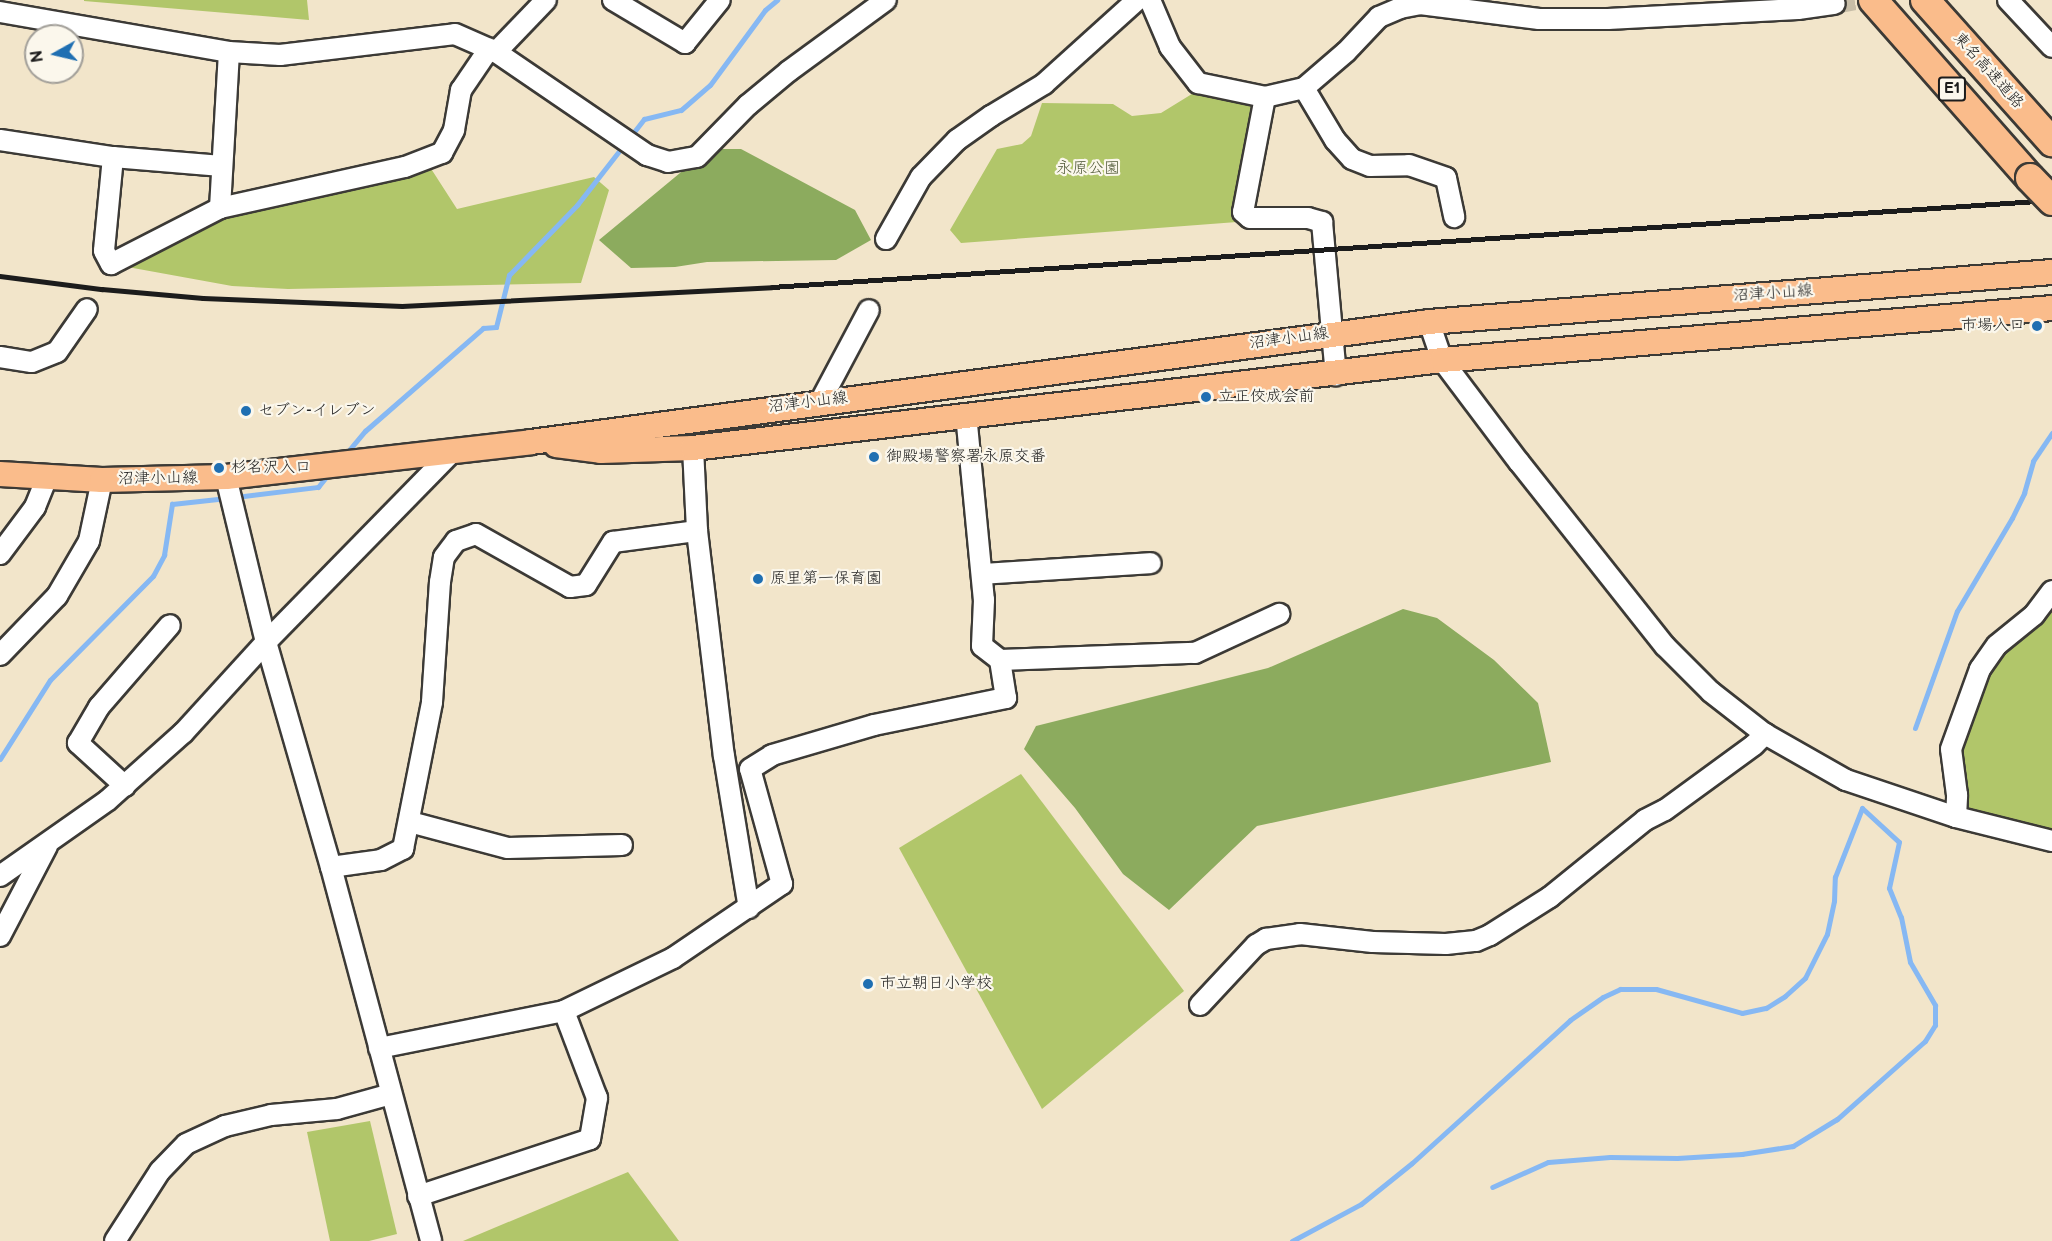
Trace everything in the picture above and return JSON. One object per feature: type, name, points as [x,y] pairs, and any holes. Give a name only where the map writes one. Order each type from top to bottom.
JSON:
[{"type":"highway","name":"E1","points":[[1873,0],[2052,201]]},
{"type":"highway","name":"東名高速道路","points":[[1925,0],[2052,142]]},
{"type":"main road","name":"沼津小山線","points":[[0,474],[102,480],[226,477],[531,442],[1333,333],[1429,322],[2052,272]]},
{"type":"main road","name":"沼津小山線","points":[[531,442],[601,451],[693,448],[966,414],[1336,375],[1442,360],[2052,308]]},
{"type":"street","points":[[113,157],[104,251],[111,264],[220,208],[405,167],[442,153],[454,130],[461,90],[492,50],[546,0]]},
{"type":"street","points":[[613,0],[686,43],[720,0]]},
{"type":"street","points":[[0,12],[229,52],[280,55],[455,34],[492,50],[647,155],[668,162],[697,157],[756,98],[886,0]]},
{"type":"street","points":[[886,239],[921,177],[957,140],[1044,84],[1137,0]]},
{"type":"street","points":[[1150,0],[1170,47],[1198,84],[1265,97],[1304,88],[1346,51],[1379,17],[1400,8],[1440,2],[1539,19],[1608,19],[1794,4],[1835,4]]},
{"type":"street","points":[[2008,0],[2052,46]]},
{"type":"street","points":[[220,208],[229,52]]},
{"type":"street","points":[[1304,88],[1335,140],[1352,159],[1370,166],[1409,165],[1446,178],[1454,217]]},
{"type":"street","points":[[1265,97],[1243,212],[1250,218],[1308,218],[1322,222],[1336,375]]},
{"type":"street","points":[[0,142],[113,157],[222,166]]},
{"type":"street","points":[[0,357],[32,362],[57,352],[87,309]]},
{"type":"street","points":[[820,402],[868,310]]},
{"type":"street","points":[[1429,322],[1442,360],[1665,646],[1711,692],[1765,734],[1846,780],[1956,817],[2052,841]]},
{"type":"street","points":[[966,414],[984,600],[982,646],[1000,660],[1195,653],[1279,614]]},
{"type":"street","points":[[693,448],[698,531],[724,756],[749,908]]},
{"type":"street","points":[[0,876],[49,844],[125,786],[183,733],[266,642],[453,451]]},
{"type":"street","points":[[0,554],[35,507],[47,477]]},
{"type":"street","points":[[226,477],[266,642],[331,867],[431,1241]]},
{"type":"street","points":[[0,655],[57,596],[84,550],[89,541],[102,480]]},
{"type":"street","points":[[331,867],[381,860],[403,849],[432,702],[440,582],[444,557],[456,541],[476,534],[570,586],[586,585],[613,542],[698,531]]},
{"type":"street","points":[[982,574],[1151,563]]},
{"type":"street","points":[[1956,817],[1957,795],[1951,748],[1980,669],[1997,645],[2034,615],[2052,591]]},
{"type":"street","points":[[125,786],[78,743],[99,707],[170,625]]},
{"type":"street","points":[[379,1048],[564,1011],[673,958],[782,884],[750,770],[772,755],[874,725],[1006,698],[1000,660]]},
{"type":"street","points":[[1200,1005],[1256,945],[1266,939],[1281,935],[1319,935],[1373,942],[1446,945],[1476,941],[1490,935],[1550,897],[1645,820],[1665,810],[1765,734]]},
{"type":"street","points":[[410,822],[508,848],[622,845]]},
{"type":"street","points":[[0,936],[49,844]]},
{"type":"street","points":[[418,1196],[590,1139],[597,1098],[564,1011]]},
{"type":"street","points":[[115,1241],[160,1171],[186,1144],[225,1126],[271,1115],[337,1109],[391,1094]]},
{"type":"green space","points":[[84,0],[307,0],[309,20],[84,1]]},
{"type":"green space","name":"永原公園","points":[[1200,89],[1259,99],[1237,222],[961,243],[950,230],[997,149],[1022,144],[1031,136],[1042,103],[1113,104],[1132,116],[1161,113]]},
{"type":"green space","points":[[709,149],[741,149],[855,210],[871,240],[836,260],[707,262],[675,267],[631,268],[599,240]]},
{"type":"green space","points":[[428,164],[457,209],[594,177],[609,190],[581,283],[288,289],[232,286],[111,264],[215,215]]},
{"type":"green space","points":[[2052,597],[2052,830],[1963,807],[1956,755],[1995,656]]},
{"type":"green space","points":[[1403,609],[1437,618],[1494,660],[1538,703],[1551,762],[1257,826],[1169,910],[1123,874],[1075,808],[1024,749],[1036,726],[1268,668]]},
{"type":"green space","points":[[1021,774],[1184,991],[1042,1109],[899,848]]},
{"type":"green space","points":[[370,1121],[397,1234],[369,1241],[330,1241],[307,1132]]},
{"type":"green space","points":[[628,1172],[679,1241],[463,1241]]},
{"type":"waterway","points":[[344,456],[365,431],[483,328],[496,327],[509,275],[577,205],[644,119],[681,110],[710,85],[765,10],[777,0]]},
{"type":"waterway","points":[[1915,728],[1957,611],[2012,518],[2024,493],[2033,461],[2052,433]]},
{"type":"waterway","points":[[236,497],[318,487],[330,472]]},
{"type":"waterway","points":[[0,759],[50,680],[153,576],[164,555],[172,504],[227,498]]},
{"type":"waterway","points":[[1292,1241],[1361,1204],[1412,1163],[1570,1020],[1603,997],[1620,989],[1656,989],[1742,1013],[1766,1008],[1785,996],[1805,978],[1827,934],[1834,901],[1835,877],[1862,808],[1899,842],[1889,888],[1901,917],[1910,962],[1935,1005],[1935,1025],[1925,1041],[1837,1119],[1793,1146],[1742,1154],[1677,1158],[1610,1157],[1548,1162],[1492,1187]]},
{"type":"tunnel","points":[[1835,4],[1855,0]]},
{"type":"railway","points":[[0,276],[102,289],[203,298],[402,306],[772,287],[2052,200]]},
{"type":"place","name":"市場入口","points":[[2037,326]]},
{"type":"place","name":"立正佼成会前","points":[[1206,397]]},
{"type":"place","name":"セブン-イレブン","points":[[246,411]]},
{"type":"place","name":"御殿場警察署永原交番","points":[[874,457]]},
{"type":"place","name":"杉名沢入口","points":[[219,468]]},
{"type":"place","name":"原里第一保育園","points":[[758,579]]},
{"type":"place","name":"市立朝日小学校","points":[[868,984]]}]
